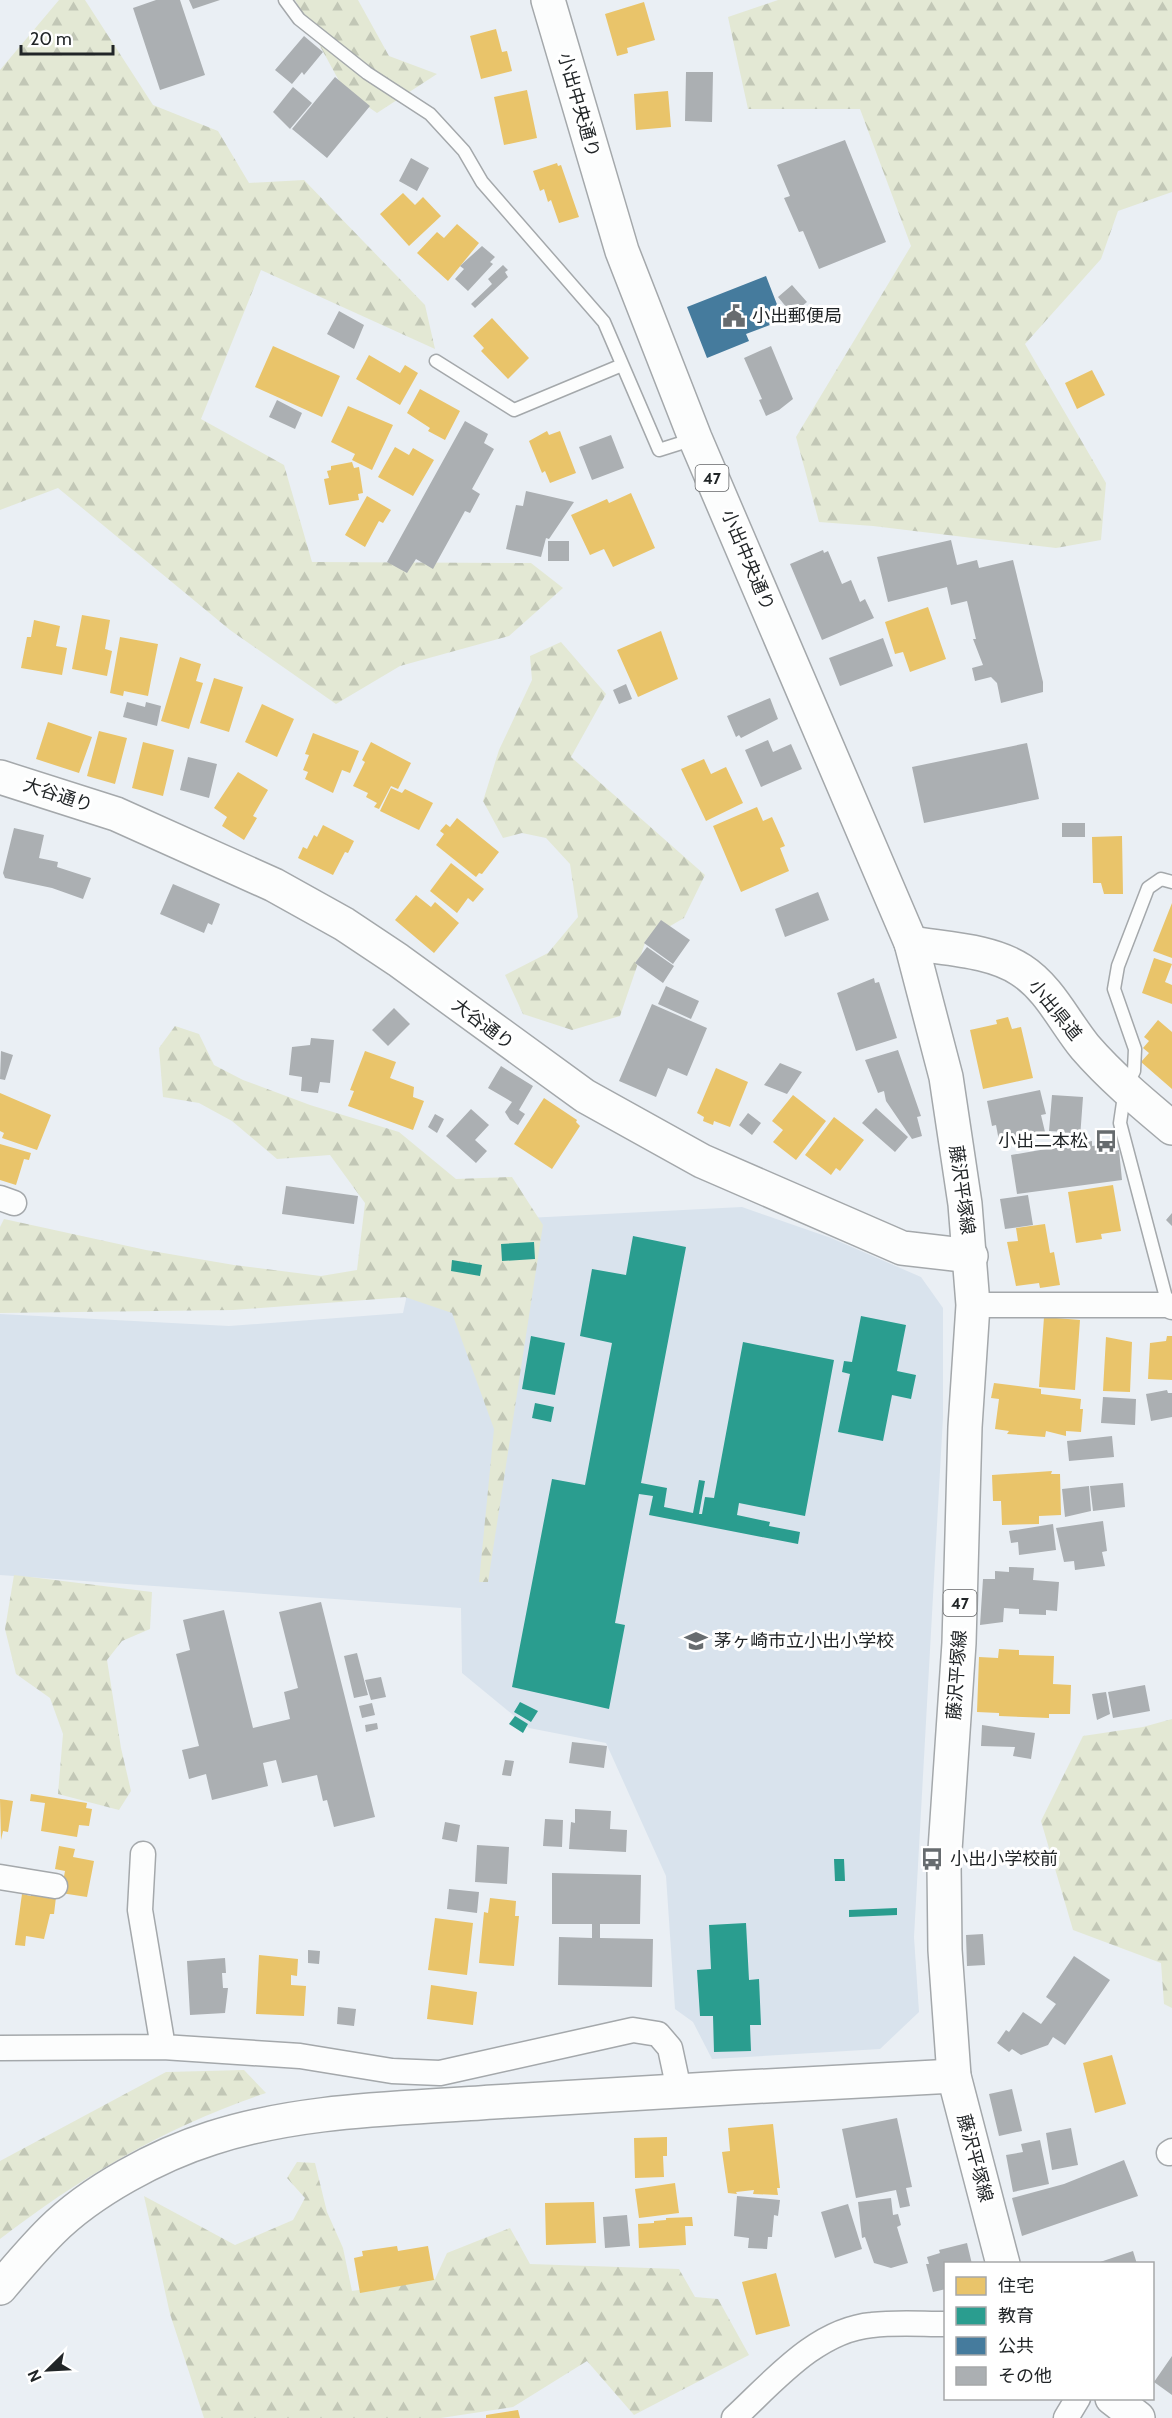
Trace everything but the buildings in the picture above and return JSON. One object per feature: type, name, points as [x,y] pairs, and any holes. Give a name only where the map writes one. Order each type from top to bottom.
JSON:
[{"type":"main road","name":"小出中央通り","points":[[548,0],[622,251],[696,438],[911,943]]},
{"type":"main road","name":"大谷通り","points":[[0,777],[116,814],[274,885],[344,924],[398,960],[585,1096],[702,1161],[902,1248],[971,1256]]},
{"type":"main road","name":"小出県道","points":[[911,943],[987,956],[1020,969],[1042,986],[1086,1048],[1125,1089],[1172,1128]]},
{"type":"main road","name":"藤沢平塚線","points":[[911,943],[946,1077],[971,1256],[973,1305],[965,1427],[959,1643],[944,1865],[945,1950],[954,2076],[1002,2262]]},
{"type":"main road","points":[[0,2288],[52,2230],[98,2192],[164,2158],[210,2139],[263,2124],[338,2113],[679,2090],[954,2076]]},
{"type":"main road","points":[[1115,2400],[1138,2418]]},
{"type":"street","points":[[973,1305],[1170,1306]]},
{"type":"street","points":[[143,1854],[140,1910],[163,2047]]},
{"type":"street","points":[[0,1877],[55,1886]]},
{"type":"street","points":[[0,2048],[163,2047],[300,2056],[392,2071],[440,2073],[633,2030],[658,2034],[670,2048],[679,2090]]},
{"type":"street","points":[[734,2418],[793,2363],[829,2338],[870,2325],[944,2324]]},
{"type":"street","points":[[1066,2418],[1077,2400]]},
{"type":"lane","points":[[285,0],[299,19],[367,72],[430,114],[464,151],[482,183],[604,322],[659,450],[696,438]]},
{"type":"lane","points":[[436,362],[514,410],[622,364]]},
{"type":"lane","points":[[1170,1306],[1120,1123],[1125,1089],[1134,1071],[1135,1049],[1114,989],[1118,966],[1148,888],[1161,879],[1172,882]]},
{"type":"shaded area","name":"茅ヶ崎市立小出小学校","points":[[429,1195],[527,1218],[742,1207],[831,1238],[921,1277],[943,1308],[943,1417],[914,1937],[919,2012],[880,2049],[712,2059],[693,2022],[675,2009],[666,1876],[606,1743],[529,1728],[462,1673],[461,1608],[0,1575],[0,1314],[229,1326],[403,1313]]},
{"type":"green space","points":[[59,0],[85,0],[153,105],[218,131],[249,183],[304,180],[425,305],[435,349],[261,270],[201,419],[284,465],[312,562],[531,563],[563,588],[509,636],[400,666],[336,704],[230,630],[58,488],[0,510],[0,70]]},
{"type":"green space","points":[[295,0],[358,0],[389,56],[437,74],[377,113],[344,90]]},
{"type":"green space","points":[[778,0],[1172,0],[1172,192],[1118,211],[1101,259],[1025,344],[1106,483],[1101,540],[1056,548],[873,526],[819,522],[796,437],[911,246],[860,109],[748,109],[728,17]]},
{"type":"green space","points":[[561,642],[606,694],[571,757],[705,875],[684,918],[646,940],[620,1016],[572,1030],[523,1014],[505,975],[548,953],[578,917],[570,864],[546,838],[522,833],[503,838],[483,801],[499,750],[532,680],[530,656]]},
{"type":"green space","points":[[175,1026],[199,1034],[214,1065],[243,1080],[310,1105],[399,1132],[456,1179],[512,1177],[543,1225],[488,1582],[479,1582],[494,1429],[452,1313],[405,1297],[233,1310],[0,1313],[0,1227],[4,1219],[146,1250],[234,1265],[321,1276],[357,1270],[365,1203],[330,1155],[277,1159],[232,1121],[199,1103],[163,1097],[159,1048]]},
{"type":"green space","points":[[14,1575],[152,1592],[150,1629],[122,1641],[107,1660],[121,1748],[131,1791],[119,1810],[58,1794],[63,1734],[50,1698],[16,1674],[5,1629]]},
{"type":"green space","points":[[1172,1719],[1172,2008],[1164,2004],[1161,1963],[1073,1930],[1041,1821],[1083,1736],[1143,1727]]},
{"type":"green space","points":[[244,2070],[266,2093],[195,2121],[127,2155],[30,2216],[0,2239],[0,2161],[166,2072]]},
{"type":"green space","points":[[297,2162],[315,2163],[327,2212],[343,2248],[352,2291],[435,2279],[447,2253],[510,2228],[530,2264],[679,2269],[695,2297],[718,2299],[749,2355],[634,2415],[587,2361],[513,2407],[441,2418],[204,2418],[170,2314],[144,2196],[235,2245],[293,2220],[305,2198],[287,2178]]},
{"type":"place","name":"小出郵便局","points":[[734,316]]},
{"type":"place","name":"小出二本松","points":[[1106,1141]]},
{"type":"place","name":"茅ヶ崎市立小出小学校","points":[[696,1641]]},
{"type":"place","name":"小出小学校前","points":[[932,1859]]}]
